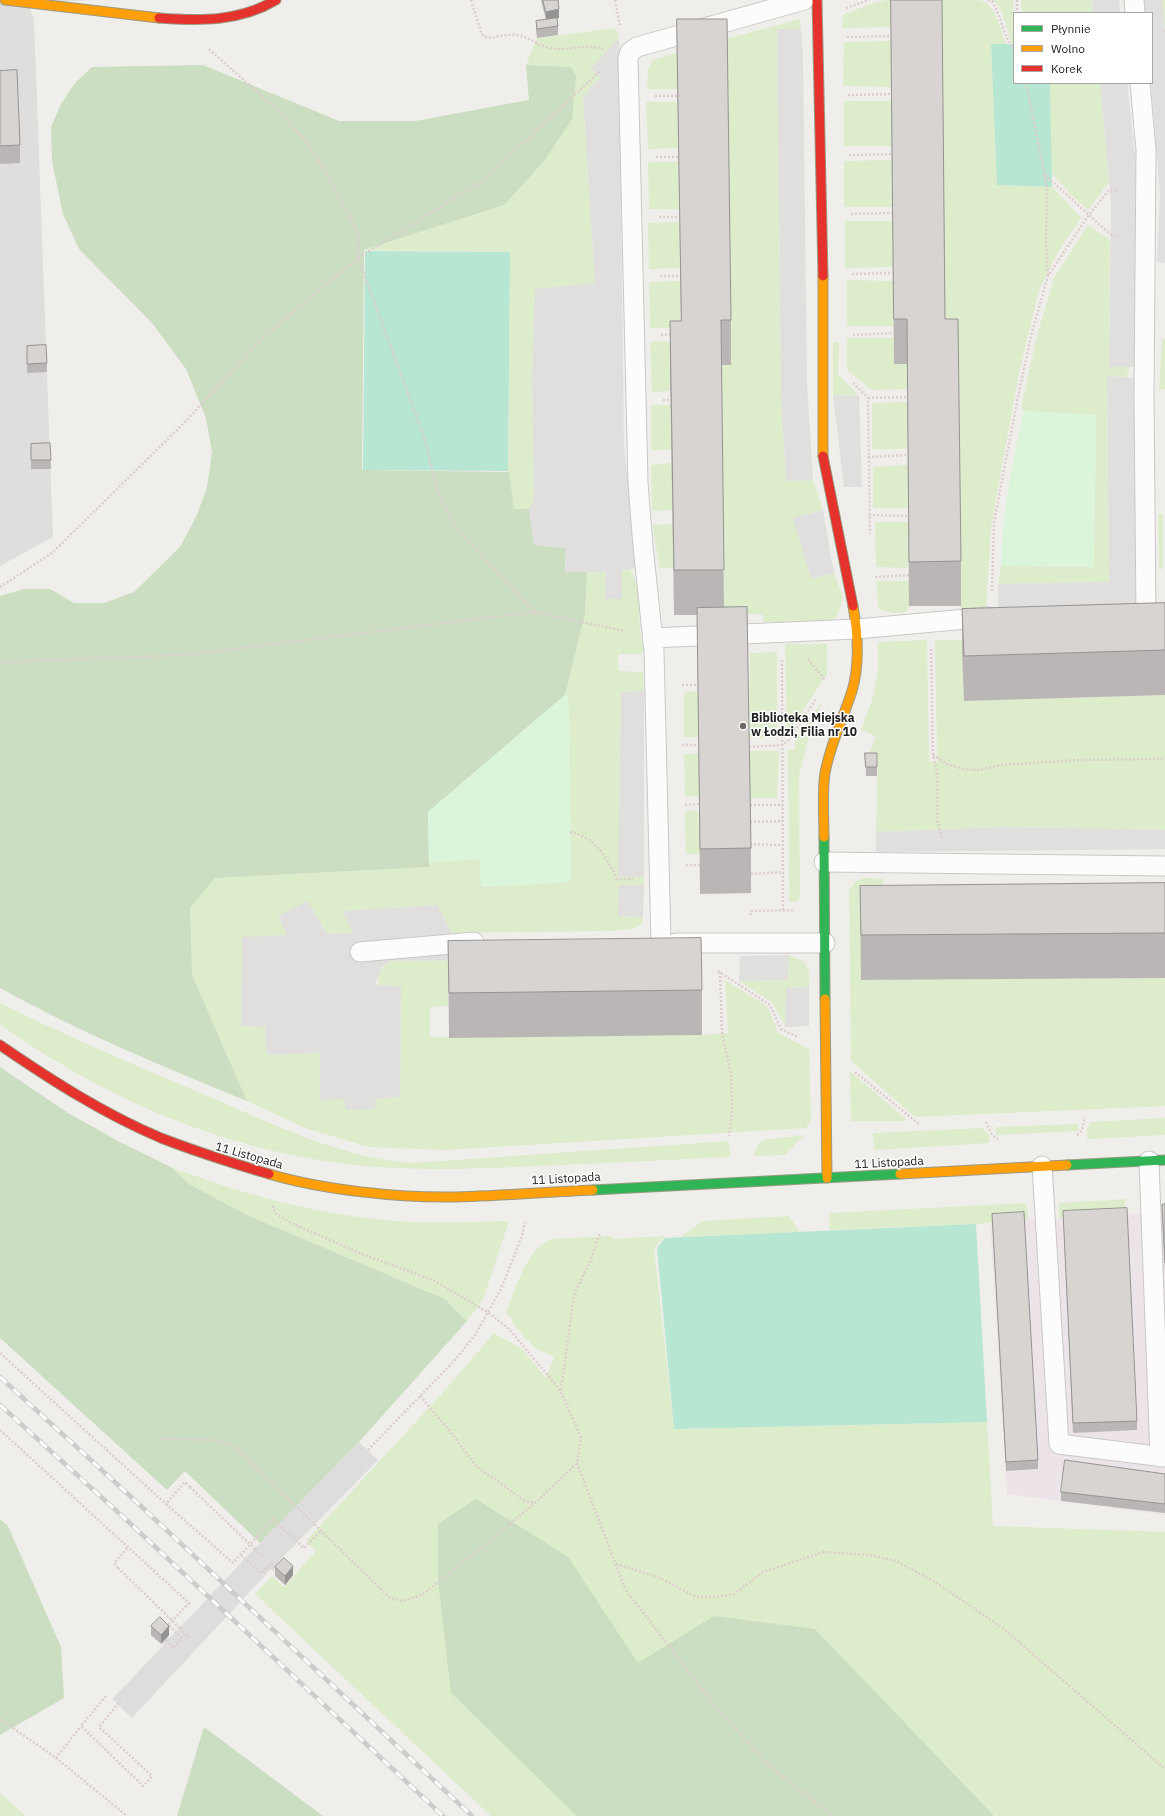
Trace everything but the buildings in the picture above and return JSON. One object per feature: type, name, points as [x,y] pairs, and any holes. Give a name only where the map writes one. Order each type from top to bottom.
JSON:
[{"type":"street","points":[[5,0],[104,13],[174,19],[233,17],[259,9],[276,0]]},
{"type":"street","points":[[817,0],[824,276],[823,462],[857,629],[857,664],[852,690],[834,740],[825,774],[824,862],[827,1178]]},
{"type":"street","name":"11 Listopada","points":[[0,1045],[67,1091],[123,1122],[226,1163],[323,1187],[410,1197],[455,1197],[1157,1160]]},
{"type":"lane","points":[[660,943],[654,651],[638,482],[628,58],[630,52],[637,47],[804,0]]},
{"type":"lane","points":[[1134,0],[1135,12]]},
{"type":"lane","points":[[1140,84],[1146,150],[1146,196],[1138,618],[1165,618]]},
{"type":"lane","points":[[652,638],[857,629],[1000,616]]},
{"type":"lane","points":[[824,862],[1165,866]]},
{"type":"lane","points":[[360,952],[462,942],[494,942]]},
{"type":"lane","points":[[641,943],[825,943]]},
{"type":"lane","points":[[1042,1166],[1059,1444],[1163,1457],[1157,1160]]},
{"type":"path","points":[[471,0],[484,37],[518,35],[548,48],[561,49],[597,47],[628,58]]},
{"type":"path","points":[[988,0],[992,1],[998,12],[1010,44],[1013,48]]},
{"type":"path","points":[[1017,0],[1018,12]]},
{"type":"path","points":[[174,19],[277,110],[305,140],[325,171],[359,237],[358,258],[424,437],[437,490],[456,529],[535,612]]},
{"type":"path","points":[[846,37],[891,36]]},
{"type":"path","points":[[0,587],[52,553],[180,427],[267,334],[358,258],[484,180],[604,67],[628,58]]},
{"type":"path","points":[[1026,84],[1047,187],[1046,241],[1048,276]]},
{"type":"path","points":[[819,94],[892,94]]},
{"type":"path","points":[[650,96],[677,96]]},
{"type":"path","points":[[820,155],[892,154]]},
{"type":"path","points":[[650,157],[678,157]]},
{"type":"path","points":[[1045,175],[1052,180],[1088,216],[1110,234],[1136,246],[1145,260]]},
{"type":"path","points":[[1000,616],[994,522],[1031,336],[1048,276],[1088,216],[1110,190],[1146,196]]},
{"type":"path","points":[[822,215],[893,213]]},
{"type":"path","points":[[658,217],[679,217]]},
{"type":"path","points":[[824,276],[893,273]]},
{"type":"path","points":[[659,276],[680,276]]},
{"type":"path","points":[[824,336],[894,333]]},
{"type":"path","points":[[868,398],[907,396]]},
{"type":"path","points":[[868,457],[907,455]]},
{"type":"path","points":[[835,517],[870,515],[908,516]]},
{"type":"path","points":[[871,577],[909,575]]},
{"type":"path","points":[[0,662],[184,655],[535,612],[652,638]]},
{"type":"path","points":[[931,645],[932,755],[936,772],[937,819],[947,863]]},
{"type":"path","points":[[782,656],[783,910]]},
{"type":"path","points":[[680,678],[680,688]]},
{"type":"path","points":[[749,747],[782,745],[788,740],[817,699]]},
{"type":"path","points":[[681,738],[682,752]]},
{"type":"path","points":[[932,755],[947,764],[963,769],[979,770],[1002,765],[1079,760],[1165,759]]},
{"type":"path","points":[[750,805],[783,805]]},
{"type":"path","points":[[750,822],[783,821]]},
{"type":"path","points":[[570,832],[580,834],[598,847],[608,860],[617,879],[659,878]]},
{"type":"path","points":[[750,844],[781,845]]},
{"type":"path","points":[[751,874],[783,872]]},
{"type":"path","points":[[715,969],[770,1005],[781,1029],[826,1051],[845,1064],[920,1125]]},
{"type":"path","points":[[720,972],[722,1032],[732,1075],[732,1111],[729,1136]]},
{"type":"path","points":[[1070,1135],[1077,1135],[1082,1130],[1085,1117]]},
{"type":"path","points":[[986,1122],[992,1135],[997,1139],[1004,1138]]},
{"type":"path","points":[[274,1176],[271,1200],[275,1213],[291,1223],[362,1254],[433,1280],[489,1313],[509,1329],[560,1390],[581,1438],[578,1463],[625,1589],[719,1710],[772,1768],[833,1816]]},
{"type":"path","points":[[368,1450],[467,1347],[489,1313],[510,1269],[522,1236],[525,1220],[526,1193]]},
{"type":"path","points":[[560,1390],[574,1295],[592,1258],[600,1233]]},
{"type":"path","points":[[0,1353],[233,1564],[273,1519],[304,1548],[321,1531]]},
{"type":"path","points":[[420,1396],[450,1430],[476,1466],[525,1501],[535,1503]]},
{"type":"path","points":[[0,1430],[189,1603],[168,1625],[182,1638],[173,1648],[165,1639]]},
{"type":"path","points":[[160,1439],[215,1440],[235,1447],[390,1598],[403,1601],[422,1595],[535,1503],[578,1463]]},
{"type":"path","points":[[166,1504],[185,1482],[265,1558]]},
{"type":"path","points":[[128,1547],[114,1563],[189,1638]]},
{"type":"path","points":[[616,1564],[658,1577],[696,1597],[715,1597],[734,1594],[763,1572],[823,1552],[870,1555],[896,1561],[935,1582],[1004,1629],[1165,1769]]},
{"type":"path","points":[[241,1555],[261,1573],[271,1564],[280,1571]]},
{"type":"path","points":[[56,1758],[106,1696]]},
{"type":"path","points":[[81,1726],[143,1786],[152,1776],[99,1727],[121,1700]]},
{"type":"path","points":[[0,1719],[56,1758],[127,1816]]},
{"type":"shaded area","points":[[0,0],[96,0],[28,3],[34,19],[53,537],[0,566]]},
{"type":"shaded area","points":[[1092,0],[1119,0],[1120,12],[1093,12]]},
{"type":"shaded area","points":[[1144,0],[1162,0],[1165,35],[1165,263],[1157,262],[1160,195],[1151,84],[1153,84],[1153,12],[1145,12]]},
{"type":"shaded area","points":[[777,29],[801,29],[803,56],[807,384],[813,480],[786,481],[781,396]]},
{"type":"shaded area","points":[[619,38],[624,447],[638,568],[622,570],[622,599],[605,599],[606,572],[565,572],[566,548],[534,545],[529,509],[534,501],[532,378],[535,289],[595,283],[583,96],[601,77],[590,69]]},
{"type":"shaded area","points":[[1100,84],[1127,84],[1137,173],[1135,367],[1109,367],[1111,201]]},
{"type":"shaded area","points":[[1107,376],[1135,378],[1137,605],[998,607],[998,584],[1109,582]]},
{"type":"shaded area","points":[[833,395],[859,396],[862,487],[844,487]]},
{"type":"shaded area","points":[[823,510],[834,573],[811,579],[793,518]]},
{"type":"shaded area","points":[[644,691],[644,877],[618,877],[621,692]]},
{"type":"shaded area","points":[[1007,827],[1165,830],[1165,849],[876,852],[876,832]]},
{"type":"shaded area","points":[[619,885],[644,885],[643,917],[618,916]]},
{"type":"shaded area","points":[[308,901],[327,934],[353,933],[342,911],[437,905],[452,933],[463,942],[463,960],[390,961],[382,967],[375,985],[401,986],[400,1097],[376,1099],[375,1109],[346,1110],[344,1099],[320,1100],[320,1053],[269,1055],[266,1051],[265,1027],[241,1026],[242,937],[287,935],[278,916]]},
{"type":"shaded area","points":[[789,955],[788,980],[739,981],[740,956]]},
{"type":"shaded area","points":[[809,987],[809,1026],[785,1027],[786,988]]},
{"type":"shaded area","points":[[1165,1212],[1165,1515],[1007,1494],[990,1222]]},
{"type":"green space","points":[[886,0],[978,0],[989,6],[996,17],[1006,44],[991,44],[997,185],[1052,187],[1081,218],[1058,252],[1039,290],[1019,373],[991,527],[986,608],[960,611],[961,606],[945,364],[891,2],[891,27],[842,28],[843,15],[870,4]]},
{"type":"green space","points":[[993,0],[1013,0],[1013,44],[1012,44],[1001,10]]},
{"type":"green space","points":[[1021,0],[1092,0],[1093,12],[1022,12]]},
{"type":"green space","points":[[1162,0],[1165,0],[1165,26],[1163,26]]},
{"type":"green space","points":[[800,19],[801,29],[779,29],[777,54],[781,396],[786,481],[813,480],[823,510],[794,518],[811,578],[834,573],[843,597],[837,617],[829,622],[764,622],[762,614],[724,615],[721,365],[731,364],[726,39]]},
{"type":"green space","points":[[616,28],[619,38],[590,69],[601,77],[583,96],[595,284],[535,289],[532,378],[534,501],[529,509],[514,509],[508,471],[510,252],[364,250],[504,205],[571,67],[526,65],[537,38]]},
{"type":"green space","points":[[891,41],[892,87],[843,86],[844,42]]},
{"type":"green space","points":[[991,44],[1013,44],[1013,84],[1050,84],[1052,187],[997,185]]},
{"type":"green space","points":[[677,53],[677,89],[647,89],[648,69],[653,60]]},
{"type":"green space","points":[[203,65],[339,121],[415,121],[529,100],[526,65],[571,67],[576,76],[572,119],[544,161],[504,205],[364,250],[362,470],[509,472],[514,509],[529,509],[534,545],[566,548],[565,572],[587,572],[585,613],[565,695],[428,812],[429,867],[215,878],[190,908],[192,975],[247,1101],[153,1062],[91,1034],[0,988],[0,596],[24,589],[50,589],[74,603],[104,603],[134,592],[180,547],[197,515],[207,487],[212,452],[206,418],[186,369],[152,323],[79,249],[63,214],[52,161],[51,127],[61,104],[75,83],[92,67]]},
{"type":"green space","points":[[1050,84],[1100,84],[1109,182],[1088,210],[1072,196],[1051,172]]},
{"type":"green space","points":[[844,101],[892,101],[892,146],[844,146]]},
{"type":"green space","points":[[646,102],[677,102],[678,148],[648,149]]},
{"type":"green space","points":[[892,160],[893,207],[844,207],[844,161]]},
{"type":"green space","points":[[648,162],[678,162],[679,209],[649,209]]},
{"type":"green space","points":[[845,221],[893,221],[893,267],[845,268]]},
{"type":"green space","points":[[679,222],[680,268],[649,269],[648,223]]},
{"type":"green space","points":[[1088,225],[1110,240],[1109,366],[1130,367],[1126,377],[1107,376],[1109,582],[998,584],[1001,566],[1094,567],[1096,415],[1024,411],[1021,407],[1038,332],[1054,278]]},
{"type":"green space","points":[[365,251],[510,252],[508,471],[363,470]]},
{"type":"green space","points":[[847,280],[894,281],[894,326],[847,326]]},
{"type":"green space","points":[[680,281],[681,328],[650,328],[649,282]]},
{"type":"green space","points":[[847,338],[894,338],[894,364],[907,364],[907,389],[872,390],[847,370]]},
{"type":"green space","points":[[1162,339],[1165,339],[1165,389],[1159,390]]},
{"type":"green space","points":[[681,341],[671,391],[652,392],[650,342]]},
{"type":"green space","points":[[833,342],[839,342],[838,374],[859,396],[833,395]]},
{"type":"green space","points":[[907,402],[907,449],[872,449],[872,403]]},
{"type":"green space","points":[[651,405],[671,405],[671,450],[651,450]]},
{"type":"green space","points":[[1024,411],[1096,415],[1094,567],[1001,566],[1003,527],[1008,488]]},
{"type":"green space","points":[[672,463],[672,510],[652,511],[651,465]]},
{"type":"green space","points":[[908,465],[908,508],[873,508],[873,467]]},
{"type":"green space","points":[[1158,514],[1163,514],[1163,569],[1159,569]]},
{"type":"green space","points":[[875,522],[908,522],[908,568],[876,567]]},
{"type":"green space","points":[[673,524],[673,568],[660,568],[652,525]]},
{"type":"green space","points":[[630,569],[635,578],[639,599],[640,630],[644,650],[641,654],[618,654],[618,671],[643,672],[644,691],[621,692],[619,877],[644,877],[644,885],[619,885],[618,916],[643,917],[641,925],[633,929],[609,931],[452,933],[437,905],[343,911],[354,933],[327,934],[308,902],[288,935],[241,1026],[265,1027],[266,1051],[269,1055],[320,1053],[344,1099],[375,1109],[375,1099],[400,1097],[401,986],[378,985],[381,971],[390,961],[463,960],[448,987],[448,1006],[430,1007],[430,1037],[702,1035],[728,1033],[725,980],[768,1007],[778,1033],[809,1049],[811,1120],[806,1128],[445,1150],[368,1147],[305,1128],[247,1101],[192,975],[189,908],[215,878],[428,867],[429,862],[480,859],[481,887],[571,882],[568,696],[565,695],[585,613],[587,572],[606,572],[622,599],[622,570]]},
{"type":"green space","points":[[877,581],[909,581],[909,607],[905,612],[893,613],[878,609]]},
{"type":"green space","points":[[927,640],[929,762],[937,762],[935,640],[985,640],[962,654],[964,701],[1165,695],[1165,830],[1007,827],[876,832],[878,759],[867,760],[876,736],[861,730],[874,694],[878,670],[878,642]]},
{"type":"green space","points":[[785,644],[827,644],[827,674],[787,736]]},
{"type":"green space","points":[[777,652],[777,738],[749,738],[750,653]]},
{"type":"green space","points":[[698,691],[698,737],[684,737],[684,692]]},
{"type":"green space","points":[[565,695],[568,696],[569,714],[571,882],[481,887],[480,859],[429,862],[428,812]]},
{"type":"green space","points":[[822,702],[809,737],[799,775],[800,898],[796,902],[789,902],[788,750],[795,750],[795,740]]},
{"type":"green space","points":[[749,751],[779,751],[777,798],[749,798]]},
{"type":"green space","points":[[684,754],[698,754],[699,796],[685,796]]},
{"type":"green space","points":[[698,810],[700,854],[686,854],[685,811]]},
{"type":"green space","points":[[864,878],[883,879],[883,930],[861,980],[1165,978],[1165,1106],[915,1117],[851,1061],[849,890],[856,881]]},
{"type":"green space","points":[[789,955],[805,962],[809,971],[809,987],[786,988],[785,1027],[773,1003],[739,981],[788,980]]},
{"type":"green space","points":[[0,1003],[104,1052],[284,1129],[309,1139],[360,1155],[412,1163],[729,1141],[730,1157],[501,1168],[419,1169],[378,1167],[327,1161],[277,1152],[227,1138],[179,1122],[132,1102],[87,1079],[42,1053],[0,1024]]},
{"type":"green space","points":[[0,1067],[68,1113],[120,1142],[171,1167],[189,1184],[249,1216],[445,1299],[467,1321],[359,1442],[260,1543],[185,1471],[167,1490],[0,1338]]},
{"type":"green space","points":[[850,1071],[908,1121],[851,1121]]},
{"type":"green space","points":[[1165,1118],[1165,1135],[1087,1139],[1087,1130],[1090,1122]]},
{"type":"green space","points":[[1078,1124],[1079,1131],[996,1135],[996,1127]]},
{"type":"green space","points":[[982,1128],[989,1135],[989,1143],[874,1150],[873,1133]]},
{"type":"green space","points":[[804,1135],[785,1155],[754,1156],[757,1146],[763,1140]]},
{"type":"green space","points":[[171,1167],[254,1195],[310,1209],[339,1214],[411,1222],[509,1221],[483,1300],[467,1321],[445,1299],[249,1216],[189,1184]]},
{"type":"green space","points":[[1125,1199],[1126,1214],[1059,1218],[1059,1203]]},
{"type":"green space","points":[[1026,1203],[1028,1216],[1027,1220],[976,1224],[829,1230],[830,1213]]},
{"type":"green space","points":[[789,1216],[800,1232],[681,1237],[703,1221]]},
{"type":"green space","points":[[976,1224],[987,1422],[674,1429],[657,1248],[665,1238]]},
{"type":"green space","points":[[612,1236],[612,1239],[665,1236],[654,1248],[674,1429],[987,1422],[993,1526],[1165,1532],[1165,1816],[491,1816],[255,1594],[272,1576],[284,1587],[316,1551],[306,1541],[446,1389],[494,1333],[522,1349],[546,1378],[554,1357],[535,1348],[512,1323],[513,1319],[506,1313],[522,1272],[534,1252],[550,1239]]},
{"type":"green space","points":[[476,1499],[568,1557],[638,1663],[714,1616],[815,1629],[994,1816],[577,1816],[451,1693],[438,1580],[438,1524]]},
{"type":"green space","points":[[0,1519],[8,1526],[61,1647],[64,1698],[0,1735]]},
{"type":"green space","points":[[204,1727],[323,1816],[177,1816]]},
{"type":"green space","points":[[0,1793],[26,1816],[0,1816]]},
{"type":"pier","points":[[359,1442],[378,1460],[277,1563],[284,1567],[277,1574],[271,1569],[132,1718],[112,1699],[164,1645],[162,1642],[167,1636],[170,1638]]},
{"type":"railway","points":[[0,1377],[129,1495],[472,1816]]},
{"type":"railway","points":[[0,1405],[120,1514],[443,1816]]},
{"type":"traffic: fast","points":[[824,837],[825,999]]},
{"type":"traffic: fast","points":[[1067,1165],[1165,1160]]},
{"type":"traffic: fast","points":[[593,1190],[900,1174]]},
{"type":"traffic: slow","points":[[5,0],[159,18]]},
{"type":"traffic: slow","points":[[823,276],[823,456]]},
{"type":"traffic: slow","points":[[824,837],[823,796],[825,773],[833,742],[855,681],[857,638],[853,606]]},
{"type":"traffic: slow","points":[[825,999],[827,1178]]},
{"type":"traffic: slow","points":[[900,1174],[1067,1165]]},
{"type":"traffic: slow","points":[[269,1174],[290,1180],[337,1189],[410,1196],[456,1197],[593,1190]]},
{"type":"traffic: jam","points":[[159,18],[189,20],[234,16],[248,13],[276,0]]},
{"type":"traffic: jam","points":[[817,0],[823,276]]},
{"type":"traffic: jam","points":[[823,456],[853,606]]},
{"type":"traffic: jam","points":[[0,1045],[78,1096],[140,1129],[188,1148],[269,1174]]},
{"type":"place","name":"Biblioteka Miejska w Łodzi, Filia nr 10","points":[[743,726]]}]
